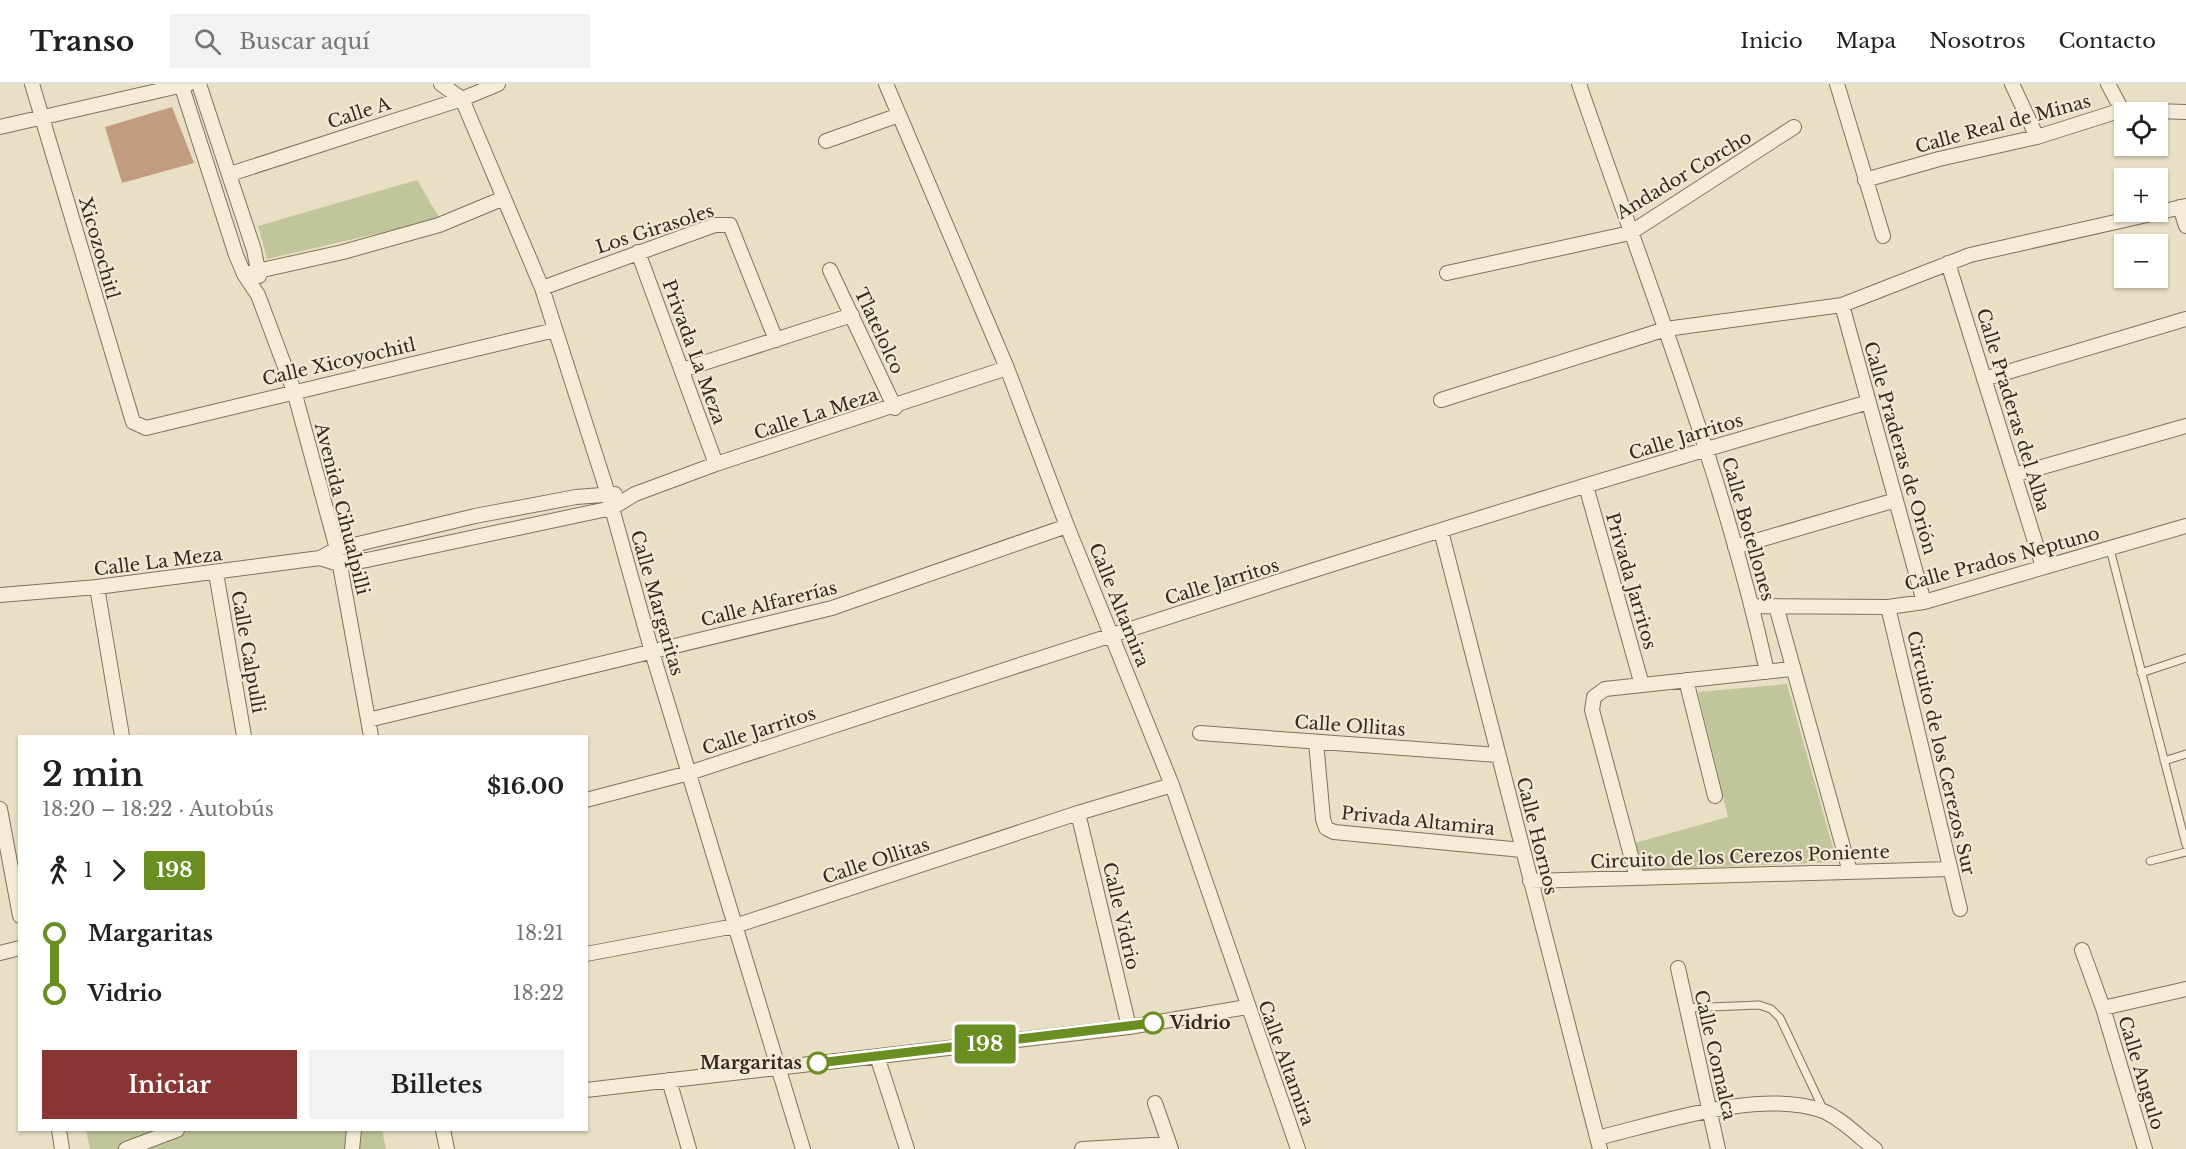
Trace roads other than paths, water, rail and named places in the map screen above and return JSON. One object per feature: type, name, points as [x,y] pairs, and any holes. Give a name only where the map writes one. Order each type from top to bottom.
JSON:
[{"type":"street","name":"Xicozochitl","points":[[32,84],[133,422]]},
{"type":"street","name":"Avenida Cihualpilli","points":[[199,84],[259,269],[258,295]]},
{"type":"street","points":[[441,84],[462,99]]},
{"type":"street","name":"Calle A","points":[[230,174],[462,99],[498,84]]},
{"type":"street","name":"Calle Altamira","points":[[886,84],[1007,368],[1067,526],[1172,785],[1298,1149]]},
{"type":"street","name":"Calle Botellones","points":[[1580,84],[1706,448],[1753,606],[1767,672]]},
{"type":"street","points":[[1837,84],[1883,236]]},
{"type":"street","points":[[2012,84],[2037,137]]},
{"type":"street","points":[[2108,84],[2118,102]]},
{"type":"street","points":[[0,127],[184,85]]},
{"type":"street","name":"Avenida Cihualpilli","points":[[184,85],[244,274],[258,295],[294,391],[337,549],[371,735]]},
{"type":"street","name":"Calle Margaritas","points":[[462,99],[542,288],[608,494],[652,652],[803,1149]]},
{"type":"street","name":"Calle Real de Minas","points":[[2168,111],[2186,112]]},
{"type":"street","name":"Calle Real de Minas","points":[[1865,180],[1939,159],[2037,137],[2114,113]]},
{"type":"street","points":[[826,141],[899,115]]},
{"type":"street","name":"Andador Corcho","points":[[1448,273],[1630,232],[1794,128]]},
{"type":"street","points":[[244,274],[343,252],[439,225],[504,198]]},
{"type":"street","points":[[1441,400],[1666,329],[1842,305],[1970,255],[2183,207],[2186,226]]},
{"type":"street","name":"Los Girasoles","points":[[542,288],[716,225],[730,225],[776,340]]},
{"type":"street","name":"Privada La Meza","points":[[638,252],[716,464]]},
{"type":"street","name":"Calle Praderas del Alba","points":[[1948,264],[2043,567]]},
{"type":"street","name":"Tlatelolco","points":[[830,270],[894,408]]},
{"type":"street","name":"Calle Praderas de Orión","points":[[1842,305],[1924,602]]},
{"type":"street","points":[[682,370],[852,315]]},
{"type":"street","points":[[1984,379],[2186,319]]},
{"type":"street","name":"Calle Xicoyochitl","points":[[133,422],[146,428],[555,330]]},
{"type":"street","name":"Calle La Meza","points":[[320,558],[339,564],[612,508],[635,494],[716,464],[894,408],[1007,368]]},
{"type":"street","name":"Calle Jarritos","points":[[588,799],[689,773],[1441,531],[1706,448],[1869,402]]},
{"type":"street","points":[[2014,475],[2186,426]]},
{"type":"street","name":"Privada Jarritos","points":[[1586,486],[1642,685]]},
{"type":"street","name":"Calle La Meza","points":[[0,594],[97,587],[320,558],[337,549],[475,516],[576,497],[635,494]]},
{"type":"street","points":[[1735,547],[1896,500]]},
{"type":"street","name":"Calle Alfarerías","points":[[368,720],[832,608],[1067,526]]},
{"type":"street","name":"Calle Prados Neptuno","points":[[1753,606],[1888,607],[1924,602],[2186,526]]},
{"type":"street","name":"Calle Hornos","points":[[1441,531],[1599,1143]]},
{"type":"street","name":"Calle Calpulli","points":[[216,573],[244,735]]},
{"type":"street","points":[[97,587],[122,735]]},
{"type":"street","name":"Calle Botellones","points":[[1776,606],[1791,669],[1850,872]]},
{"type":"street","name":"Circuito de los Cerezos Sur","points":[[1888,607],[1960,909]]},
{"type":"street","points":[[1637,878],[1592,710],[1594,697],[1605,689],[1791,669]]},
{"type":"street","points":[[1686,680],[1715,796]]},
{"type":"street","name":"Calle Ollitas","points":[[1200,733],[1498,755]]},
{"type":"street","name":"Privada Altamira","points":[[1316,742],[1323,819],[1326,828],[1334,832],[1522,850]]},
{"type":"street","name":"Calle Ollitas","points":[[588,954],[735,926],[1078,813],[1172,785]]},
{"type":"street","points":[[0,809],[18,905]]},
{"type":"street","name":"Calle Vidrio","points":[[1078,813],[1129,1027]]},
{"type":"street","name":"Circuito de los Cerezos Poniente","points":[[1530,881],[1950,869]]},
{"type":"street","points":[[0,953],[18,948]]},
{"type":"street","name":"Calle Angulo","points":[[2082,950],[2103,1008],[2145,1149]]},
{"type":"street","name":"Calle Comalca","points":[[1678,968],[1718,1149]]},
{"type":"street","points":[[2103,1008],[2186,988]]},
{"type":"street","points":[[588,1090],[1129,1027],[1247,1007]]},
{"type":"street","points":[[877,1056],[907,1149]]},
{"type":"street","points":[[669,1080],[689,1149]]},
{"type":"street","points":[[1082,1149],[1170,1146],[1155,1103]]},
{"type":"street","points":[[1599,1143],[1710,1112],[1764,1103],[1794,1104],[1824,1112],[1875,1149]]},
{"type":"street","points":[[59,1131],[62,1149]]},
{"type":"street","points":[[126,1149],[174,1131]]},
{"type":"street","points":[[352,1149],[354,1131]]},
{"type":"street","points":[[443,1131],[447,1149]]},
{"type":"lane","points":[[2110,549],[2186,845]]},
{"type":"lane","points":[[2141,673],[2186,658]]},
{"type":"lane","points":[[2164,761],[2186,754]]},
{"type":"lane","points":[[2150,861],[2186,852]]},
{"type":"lane","points":[[1686,1008],[1759,1005],[1771,1009],[1780,1018],[1824,1112]]},
{"type":"place","name":"Vidrio","points":[[1153,1023]]},
{"type":"place","name":"Margaritas","points":[[818,1063]]}]
